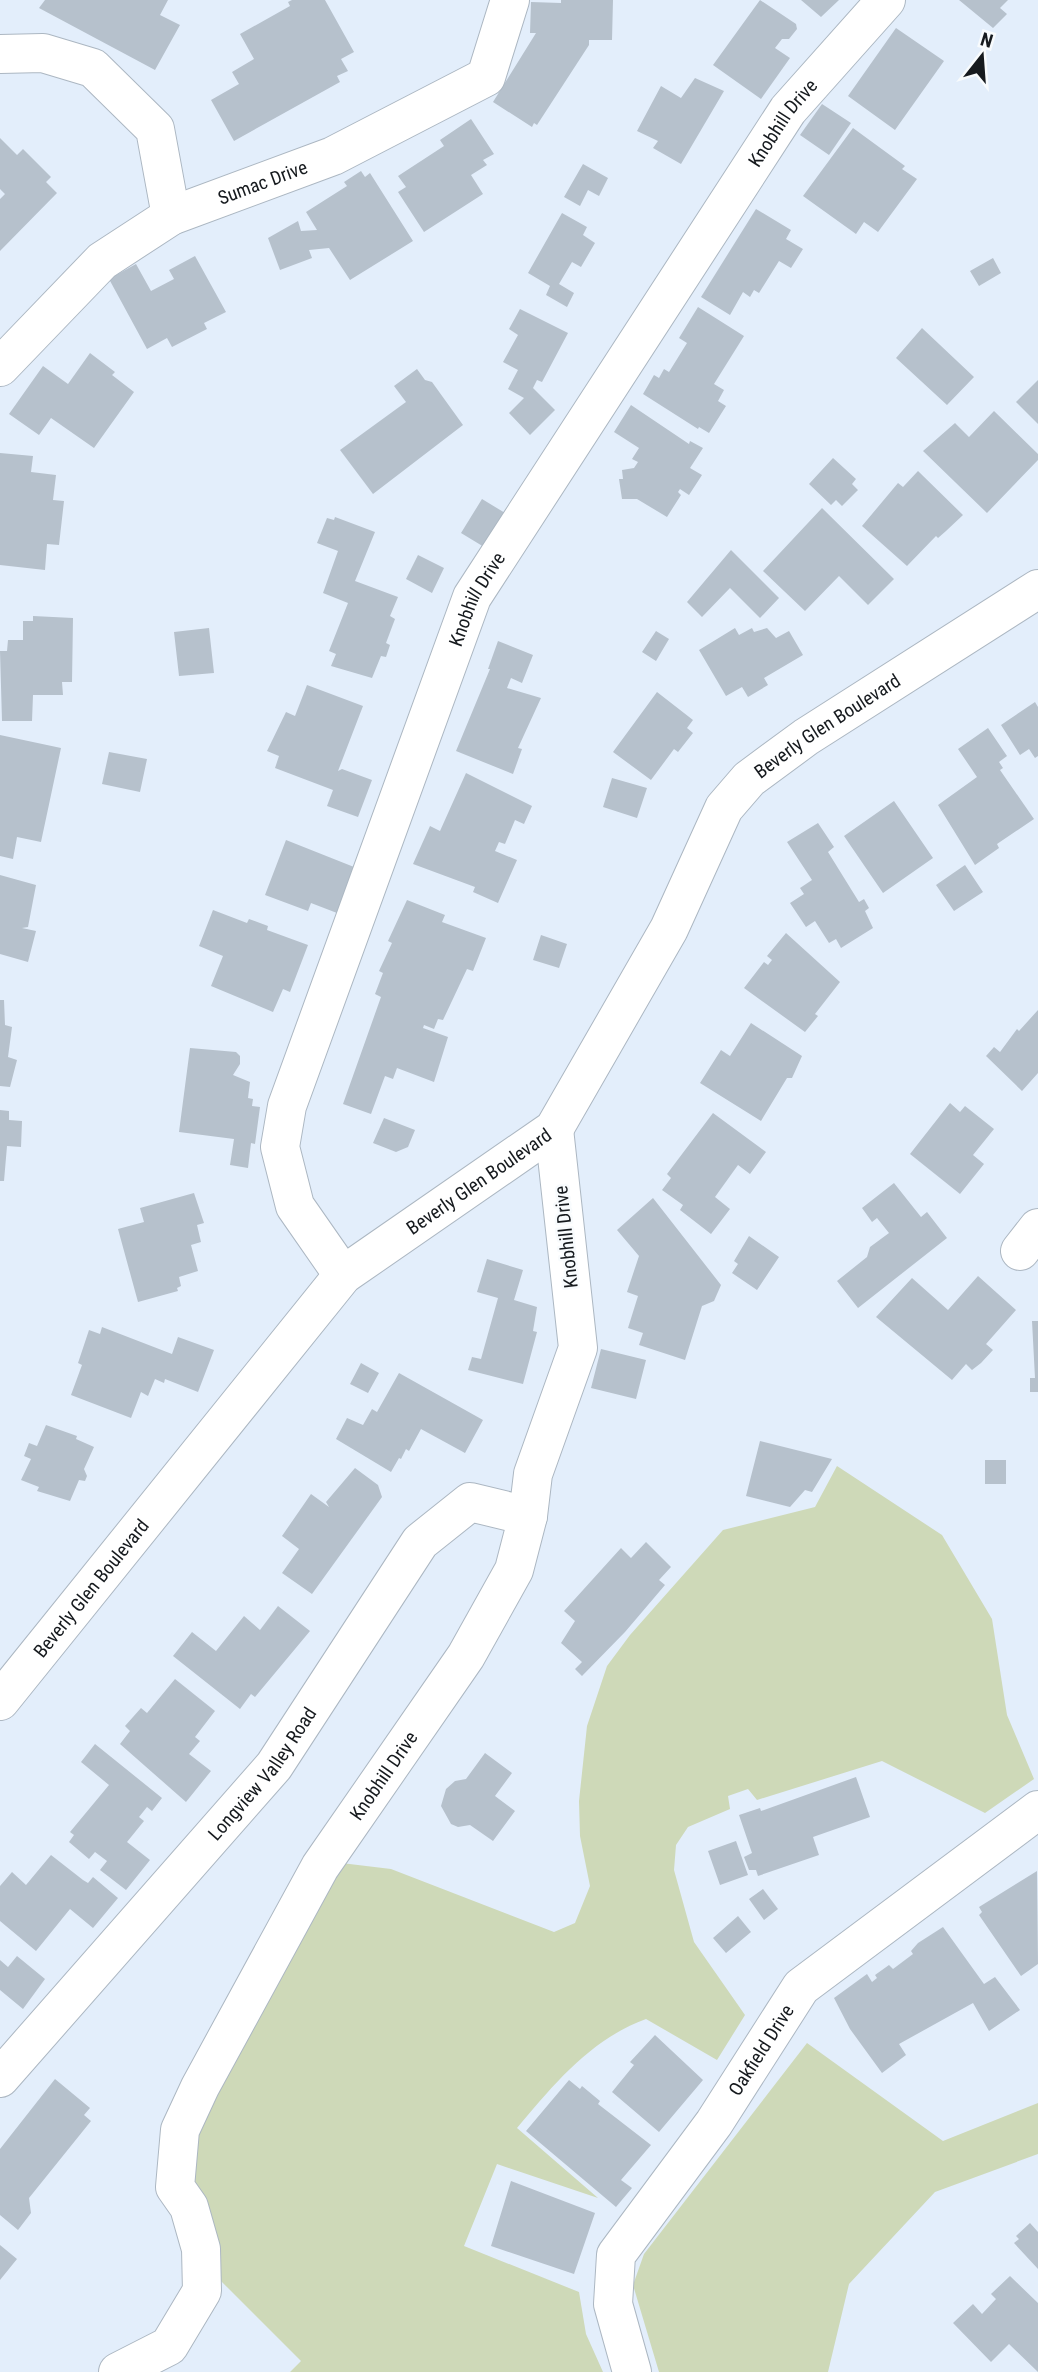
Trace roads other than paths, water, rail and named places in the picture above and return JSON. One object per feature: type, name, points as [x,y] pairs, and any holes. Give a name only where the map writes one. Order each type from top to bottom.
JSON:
[{"type":"street","name":"Sumac Drive","points":[[0,367],[102,261],[171,216],[333,156],[486,77],[510,0]]},
{"type":"street","name":"Knobhill Drive","points":[[343,1275],[295,1206],[280,1147],[287,1106],[472,597],[788,110],[886,0]]},
{"type":"street","points":[[0,54],[44,54],[93,68],[155,129],[171,216]]},
{"type":"street","name":"Beverly Glen Boulevard","points":[[0,1701],[343,1275],[554,1129],[669,929],[724,808],[749,779],[806,737],[1038,589]]},
{"type":"street","name":"Knobhill Drive","points":[[118,2372],[169,2346],[202,2291],[201,2249],[189,2207],[175,2187],[180,2130],[200,2087],[320,1867],[467,1656],[514,1570],[528,1516],[533,1474],[578,1348],[554,1129]]},
{"type":"street","name":"Longview Valley Road","points":[[0,2078],[274,1766],[420,1542],[470,1502],[528,1516]]},
{"type":"street","name":"Oakfield Drive","points":[[632,2372],[612,2304],[616,2255],[714,2123],[801,1987],[1038,1811]]}]
